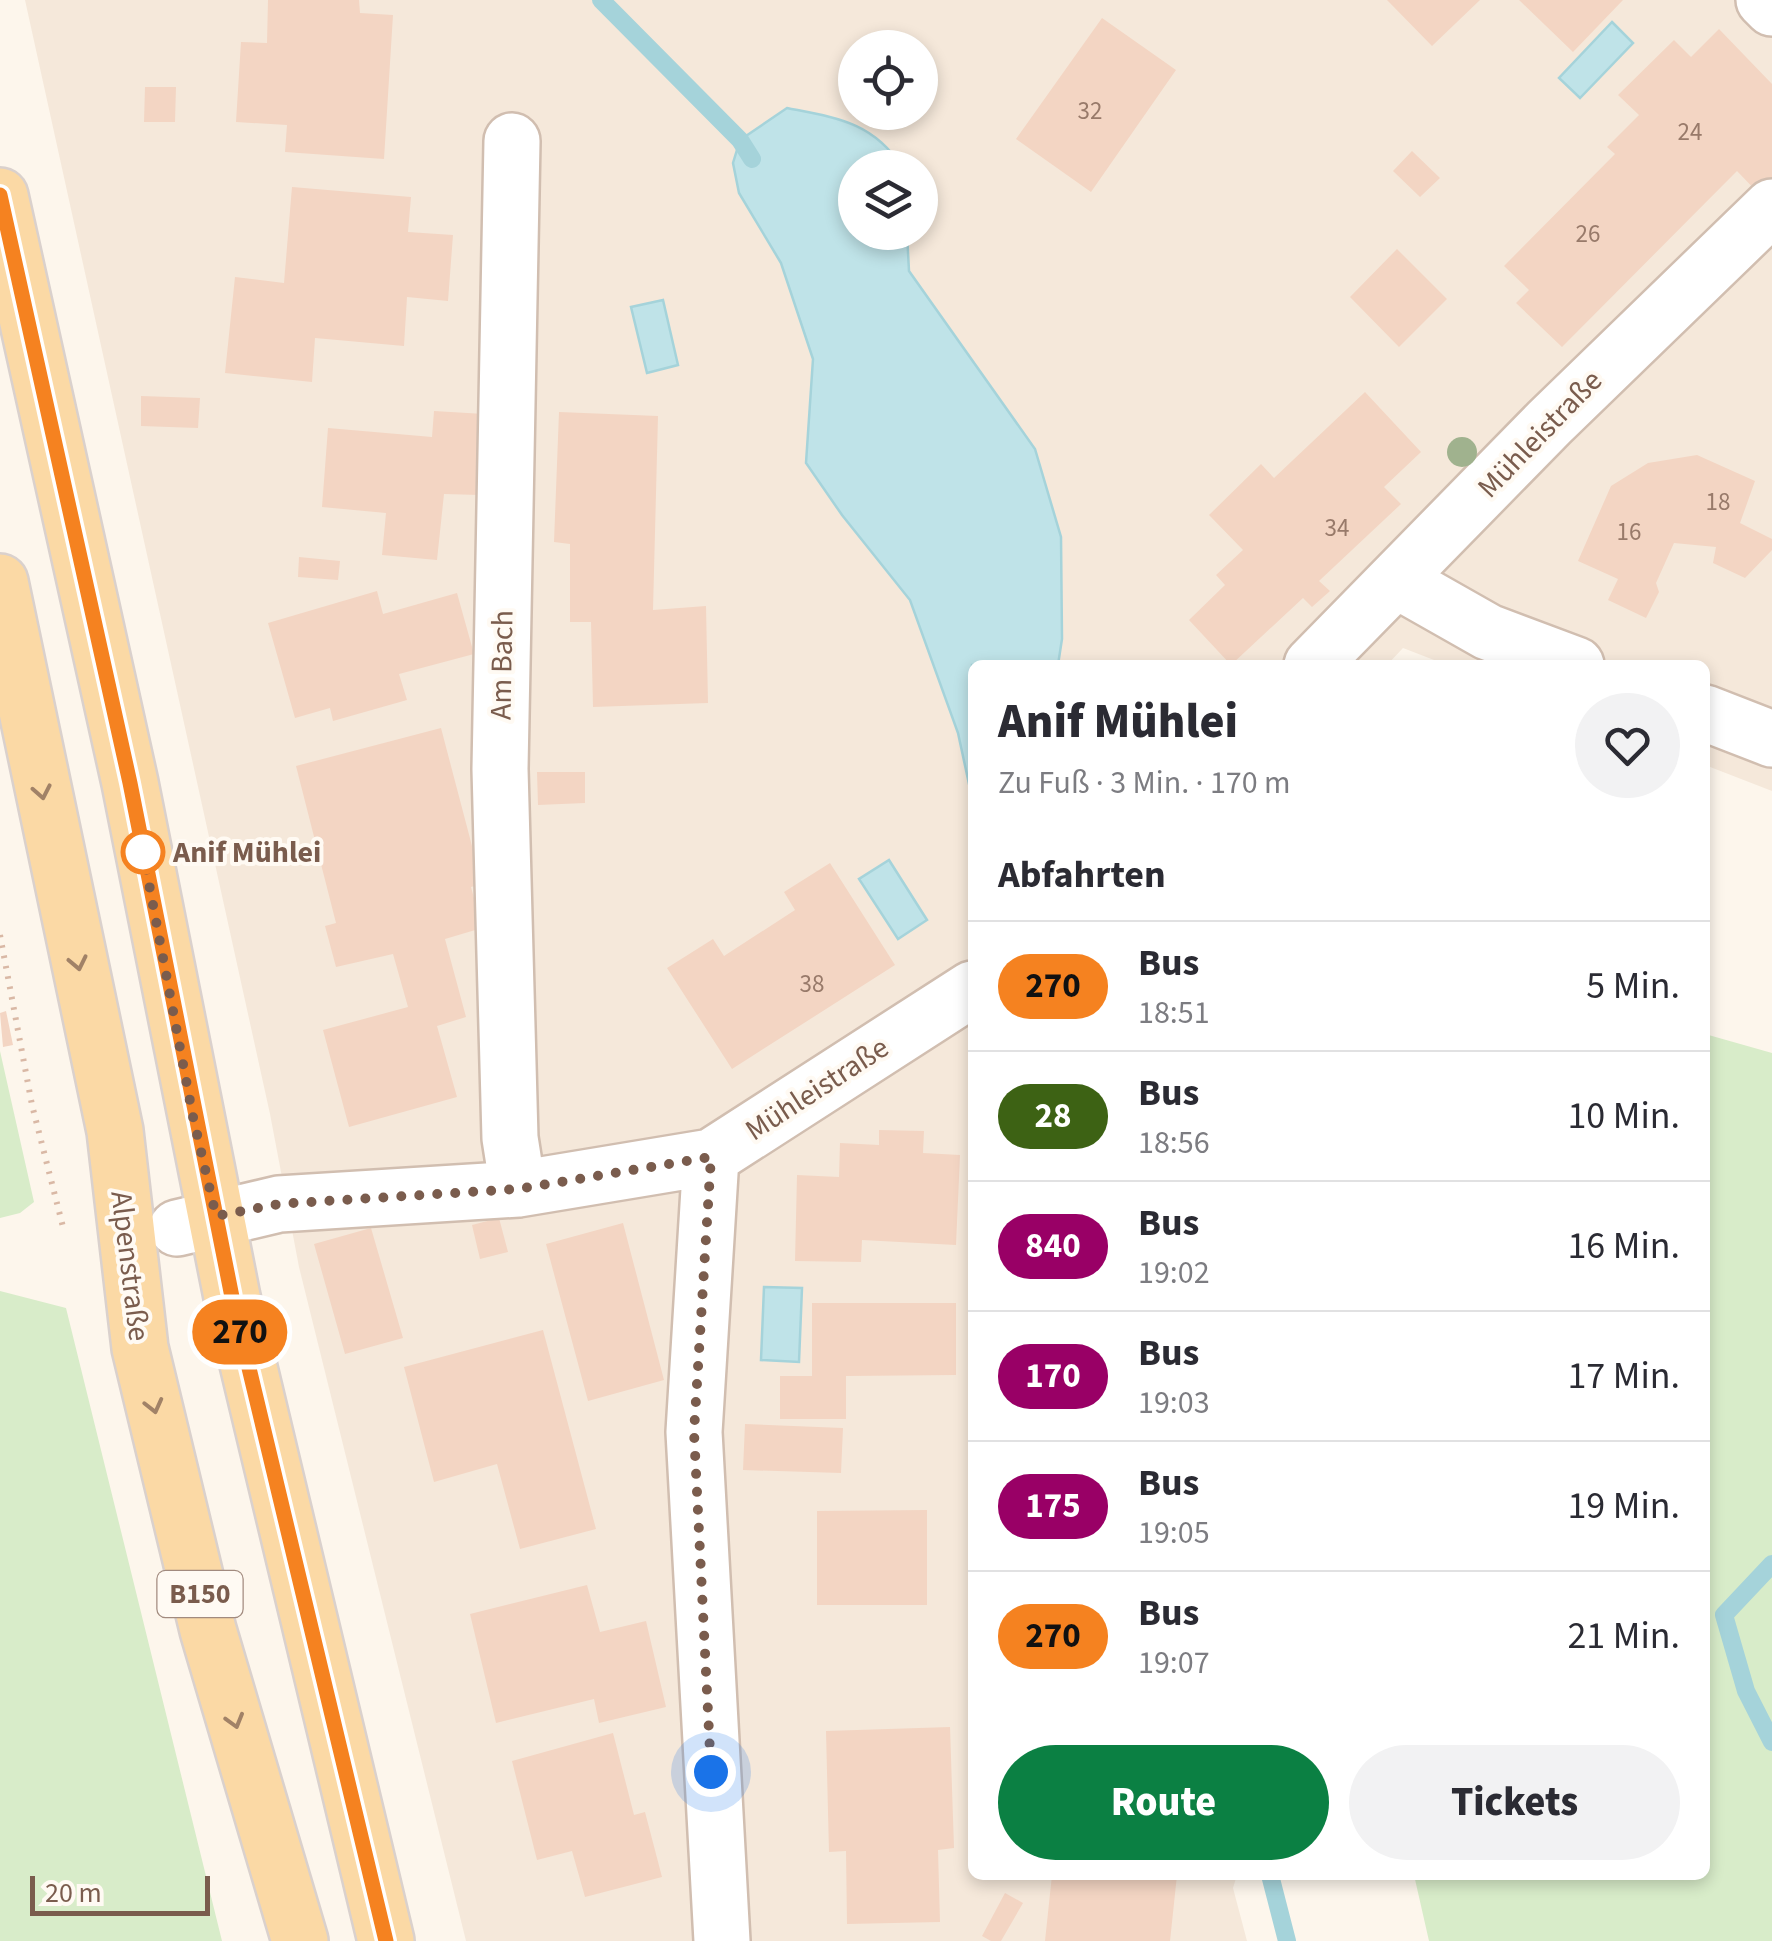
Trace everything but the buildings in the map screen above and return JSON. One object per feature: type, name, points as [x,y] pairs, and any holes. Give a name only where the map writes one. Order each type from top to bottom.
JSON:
[{"type":"main road","points":[[0,196],[130,783],[193,1117],[197,1222],[282,1516],[386,1941]]},
{"type":"main road","name":"Alpenstraße","points":[[0,582],[114,1131],[140,1348],[208,1630],[300,1941]]},
{"type":"street","points":[[1764,0],[1772,8]]},
{"type":"street","name":"Am Bach","points":[[512,140],[500,768],[510,1138],[518,1189]]},
{"type":"street","name":"Mühleistraße","points":[[1317,660],[1549,422],[1772,208]]},
{"type":"street","points":[[1398,581],[1488,632],[1563,660]]},
{"type":"street","points":[[1710,716],[1772,738]]},
{"type":"street","name":"Mühleistraße","points":[[197,1222],[279,1204],[518,1189],[711,1157],[968,992]]},
{"type":"street","points":[[711,1157],[694,1432],[722,1941]]},
{"type":"path","points":[[0,935],[32,1105],[65,1234]]},
{"type":"shaded area","points":[[25,0],[1772,0],[1772,791],[1710,767],[1710,660],[1434,660],[1403,648],[1392,660],[968,660],[968,1880],[1235,1880],[1233,1888],[1247,1941],[466,1941],[299,1267],[270,1114]]},
{"type":"green space","points":[[1710,1035],[1772,1053],[1772,1941],[1429,1941],[1415,1880],[1710,1880]]},
{"type":"green space","points":[[0,1051],[34,1202],[20,1213],[0,1218]]},
{"type":"green space","points":[[0,1291],[66,1308],[222,1941],[0,1941]]},
{"type":"water","points":[[1612,22],[1633,43],[1580,98],[1559,78]]},
{"type":"water","points":[[787,108],[838,119],[838,130],[864,130],[879,140],[889,150],[838,150],[838,250],[908,250],[909,271],[1035,449],[1061,537],[1059,660],[968,660],[968,779],[958,733],[910,600],[806,463],[813,359],[781,263],[739,193],[733,163],[740,140]]},
{"type":"water","points":[[663,300],[678,365],[647,373],[631,307]]},
{"type":"water","points":[[889,860],[927,920],[898,939],[859,879]]},
{"type":"water","points":[[764,1287],[802,1288],[799,1362],[761,1360]]},
{"type":"waterway","points":[[601,0],[740,140],[752,159]]},
{"type":"waterway","points":[[1772,1564],[1724,1615],[1746,1691],[1772,1742]]},
{"type":"waterway","points":[[1271,1880],[1287,1941]]},
{"type":"bus line","name":"270","points":[[0,195],[130,783],[193,1117],[232,1297],[386,1941]]},
{"type":"place","name":"Anif Mühlei","points":[[143,852]]},
{"type":"route","points":[[143,852],[193,1117],[216,1216],[279,1204],[518,1189],[711,1157],[694,1432],[711,1772]]}]
